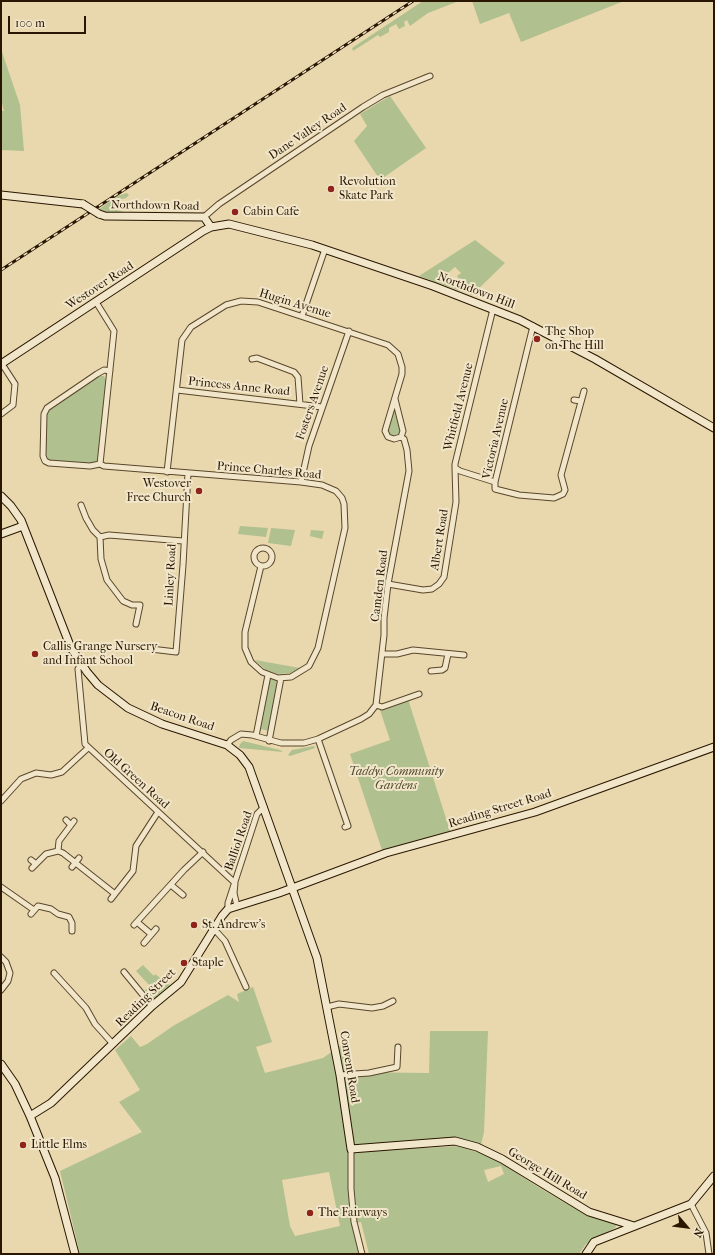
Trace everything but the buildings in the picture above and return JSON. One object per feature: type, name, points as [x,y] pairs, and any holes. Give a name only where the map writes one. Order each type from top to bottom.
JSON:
[{"type":"street","name":"Dane Valley Road","points":[[204,217],[219,204],[363,107],[383,95],[430,76]]},
{"type":"street","name":"Northdown Road","points":[[1,195],[83,204],[105,216],[204,217],[212,227]]},
{"type":"street","name":"Northdown Hill","points":[[212,227],[229,224],[325,249],[493,309],[533,326],[714,428]]},
{"type":"street","name":"Westover Road","points":[[1,364],[212,227]]},
{"type":"street","points":[[302,316],[325,249]]},
{"type":"street","name":"Hugin Avenue","points":[[167,472],[182,340],[191,327],[226,305],[241,301],[258,302],[388,345],[398,354],[401,360],[402,374],[385,430],[388,437],[397,439],[401,436]]},
{"type":"street","points":[[96,302],[114,330],[100,464]]},
{"type":"street","name":"Whitfield Avenue","points":[[493,309],[455,468],[495,482]]},
{"type":"street","name":"Victoria Avenue","points":[[533,326],[495,482],[495,489],[519,495],[554,498],[563,494],[565,490],[562,475],[584,392]]},
{"type":"street","name":"Fosters Avenue","points":[[301,482],[309,446],[349,332]]},
{"type":"street","points":[[252,359],[257,358],[294,372],[298,377],[300,404]]},
{"type":"street","points":[[1,364],[14,384],[13,405],[1,414]]},
{"type":"street","name":"Prince Charles Road","points":[[110,370],[104,370],[97,374],[47,408],[44,414],[43,456],[45,461],[90,466],[100,464],[104,466],[167,472],[301,482],[329,487],[336,491],[342,498],[344,504],[345,528],[317,653],[305,670],[296,675],[281,678],[274,677],[258,669],[251,662],[244,643],[260,566]]},
{"type":"street","name":"Princess Anne Road","points":[[176,390],[322,407]]},
{"type":"street","points":[[395,399],[403,429],[401,436]]},
{"type":"street","points":[[574,400],[581,401]]},
{"type":"street","name":"Camden Road","points":[[376,705],[383,654],[384,618],[388,584],[408,471],[407,450],[404,439],[401,436]]},
{"type":"street","name":"Albert Road","points":[[388,584],[423,590],[432,589],[439,584],[444,577],[456,502],[455,468]]},
{"type":"street","name":"Linley Road","points":[[151,649],[176,652],[188,473]]},
{"type":"street","name":"Beacon Road","points":[[1,496],[17,513],[72,648],[81,664],[98,685],[139,714],[162,724],[227,745],[240,755],[249,767],[291,887]]},
{"type":"street","points":[[81,504],[86,518],[93,530],[100,536],[110,535],[183,541]]},
{"type":"street","points":[[1,534],[23,526]]},
{"type":"street","points":[[100,536],[101,559],[107,580],[123,601],[132,605],[140,605],[136,624]]},
{"type":"street","points":[[383,654],[397,654],[412,650],[464,656]]},
{"type":"street","points":[[431,671],[442,670],[445,668],[448,654]]},
{"type":"street","name":"Old Green Road","points":[[81,664],[78,669],[79,686],[84,740],[88,748],[235,883]]},
{"type":"street","points":[[256,736],[268,675]]},
{"type":"street","points":[[269,741],[281,678]]},
{"type":"street","points":[[227,745],[231,740],[241,734],[256,736],[269,741],[291,744],[318,739],[361,719],[369,714],[376,705],[382,707],[419,694]]},
{"type":"street","points":[[318,739],[348,826],[345,827]]},
{"type":"street","name":"Reading Street Road","points":[[291,887],[386,853],[535,812],[714,747]]},
{"type":"street","points":[[1,801],[21,779],[36,773],[51,775],[62,772],[88,748]]},
{"type":"street","name":"Balliol Road","points":[[228,909],[228,903],[257,814],[264,807]]},
{"type":"street","points":[[31,860],[34,866],[46,854],[58,851],[63,853],[113,897],[133,871],[136,846],[158,812]]},
{"type":"street","points":[[58,851],[59,841],[72,822],[66,820]]},
{"type":"street","points":[[151,934],[136,924],[203,852]]},
{"type":"street","name":"Balliol Road","points":[[235,883],[234,893],[237,906]]},
{"type":"street","points":[[171,885],[183,895]]},
{"type":"street","points":[[1,887],[34,910],[51,909],[58,914],[69,917],[72,923],[72,930]]},
{"type":"street","points":[[228,909],[291,887]]},
{"type":"street","name":"Convent Road","points":[[291,887],[317,958],[328,1007],[351,1149],[351,1189],[354,1222],[362,1254]]},
{"type":"street","name":"Reading Street","points":[[30,1116],[52,1103],[152,1006],[181,982],[228,909]]},
{"type":"street","points":[[214,929],[226,941],[246,987]]},
{"type":"street","points":[[144,943],[156,930]]},
{"type":"street","points":[[1,957],[6,962],[10,973],[8,981],[1,990]]},
{"type":"street","points":[[124,972],[152,1006]]},
{"type":"street","points":[[54,973],[86,1008],[95,1024],[113,1044]]},
{"type":"street","points":[[328,1007],[339,1004],[372,1008],[383,1006],[393,1001]]},
{"type":"street","points":[[340,1075],[369,1073],[397,1067],[398,1047]]},
{"type":"street","points":[[1,1064],[15,1084],[30,1116],[55,1178],[75,1254]]},
{"type":"street","name":"George Hill Road","points":[[351,1149],[455,1141],[477,1147],[502,1159],[589,1212],[634,1226]]},
{"type":"street","points":[[586,1254],[594,1242],[691,1204],[714,1176]]},
{"type":"street","points":[[691,1204],[700,1217],[711,1253]]},
{"type":"green space","points":[[423,1],[459,1],[428,13],[410,26],[407,20],[404,22],[405,26],[399,29],[396,24],[389,28],[389,32],[380,37],[378,35],[353,51],[352,48]]},
{"type":"green space","points":[[472,1],[624,1],[521,42],[509,13],[480,24]]},
{"type":"green space","points":[[1,49],[20,105],[24,151],[1,150],[1,111],[4,111],[1,99]]},
{"type":"green space","points":[[390,96],[426,148],[380,180],[354,141],[367,126],[360,114]]},
{"type":"green space","points":[[127,193],[129,195],[126,198],[118,200],[113,206],[114,209],[127,213],[103,213],[98,210],[117,196]]},
{"type":"green space","points":[[475,240],[505,263],[472,295],[419,276]],"holes":[[[455,267],[461,273],[457,276],[459,279],[455,282],[448,273]]]},
{"type":"green space","points":[[100,376],[104,376],[107,383],[97,462],[93,465],[49,460],[45,454],[46,414],[48,410]]},
{"type":"green space","points":[[394,410],[401,431],[398,436],[394,437],[388,434],[387,429]]},
{"type":"green space","points":[[240,526],[268,528],[266,537],[238,534]]},
{"type":"green space","points":[[271,528],[295,530],[291,546],[268,543]]},
{"type":"green space","points":[[311,530],[324,531],[322,539],[310,536]]},
{"type":"green space","points":[[255,660],[300,668],[290,673],[278,674],[266,670]]},
{"type":"green space","points":[[271,679],[276,680],[278,683],[269,731],[261,729],[269,682]]},
{"type":"green space","name":"Taddys Community Gardens","points":[[408,699],[451,834],[383,853],[350,754],[390,740],[380,710]]},
{"type":"green space","points":[[243,741],[280,750],[283,752],[239,748]]},
{"type":"green space","points":[[314,746],[315,748],[290,756],[288,755],[292,750]]},
{"type":"green space","points":[[143,965],[154,976],[155,974],[171,986],[154,1001],[145,990],[150,986],[136,971]]},
{"type":"green space","points":[[253,987],[272,1042],[256,1047],[265,1073],[323,1058],[343,1044],[346,1072],[429,1073],[430,1031],[488,1031],[484,1132],[481,1145],[453,1139],[384,1144],[386,1150],[460,1146],[493,1158],[538,1187],[586,1215],[617,1224],[615,1228],[586,1244],[579,1254],[369,1254],[361,1222],[352,1224],[362,1254],[80,1254],[60,1171],[142,1132],[119,1102],[140,1090],[115,1050],[131,1036],[140,1047],[147,1044],[173,1026],[228,995],[239,1002],[237,994]],"holes":[[[501,1166],[504,1174],[488,1182],[484,1170]],[[329,1172],[340,1226],[295,1236],[290,1226],[282,1180]]]},
{"type":"railway","points":[[1,270],[413,1]]},
{"type":"place","name":"Revolution Skate Park","points":[[331,189]]},
{"type":"place","name":"Cabin Cafe","points":[[235,212]]},
{"type":"place","name":"The Shop on The Hill","points":[[537,339]]},
{"type":"place","name":"Westover Free Church","points":[[199,491]]},
{"type":"place","name":"Callis Grange Nursery and Infant School","points":[[35,654]]},
{"type":"place","name":"St. Andrew's","points":[[194,925]]},
{"type":"place","name":"Staple","points":[[184,963]]},
{"type":"place","name":"Little Elms","points":[[23,1145]]},
{"type":"place","name":"The Fairways","points":[[310,1213]]}]
